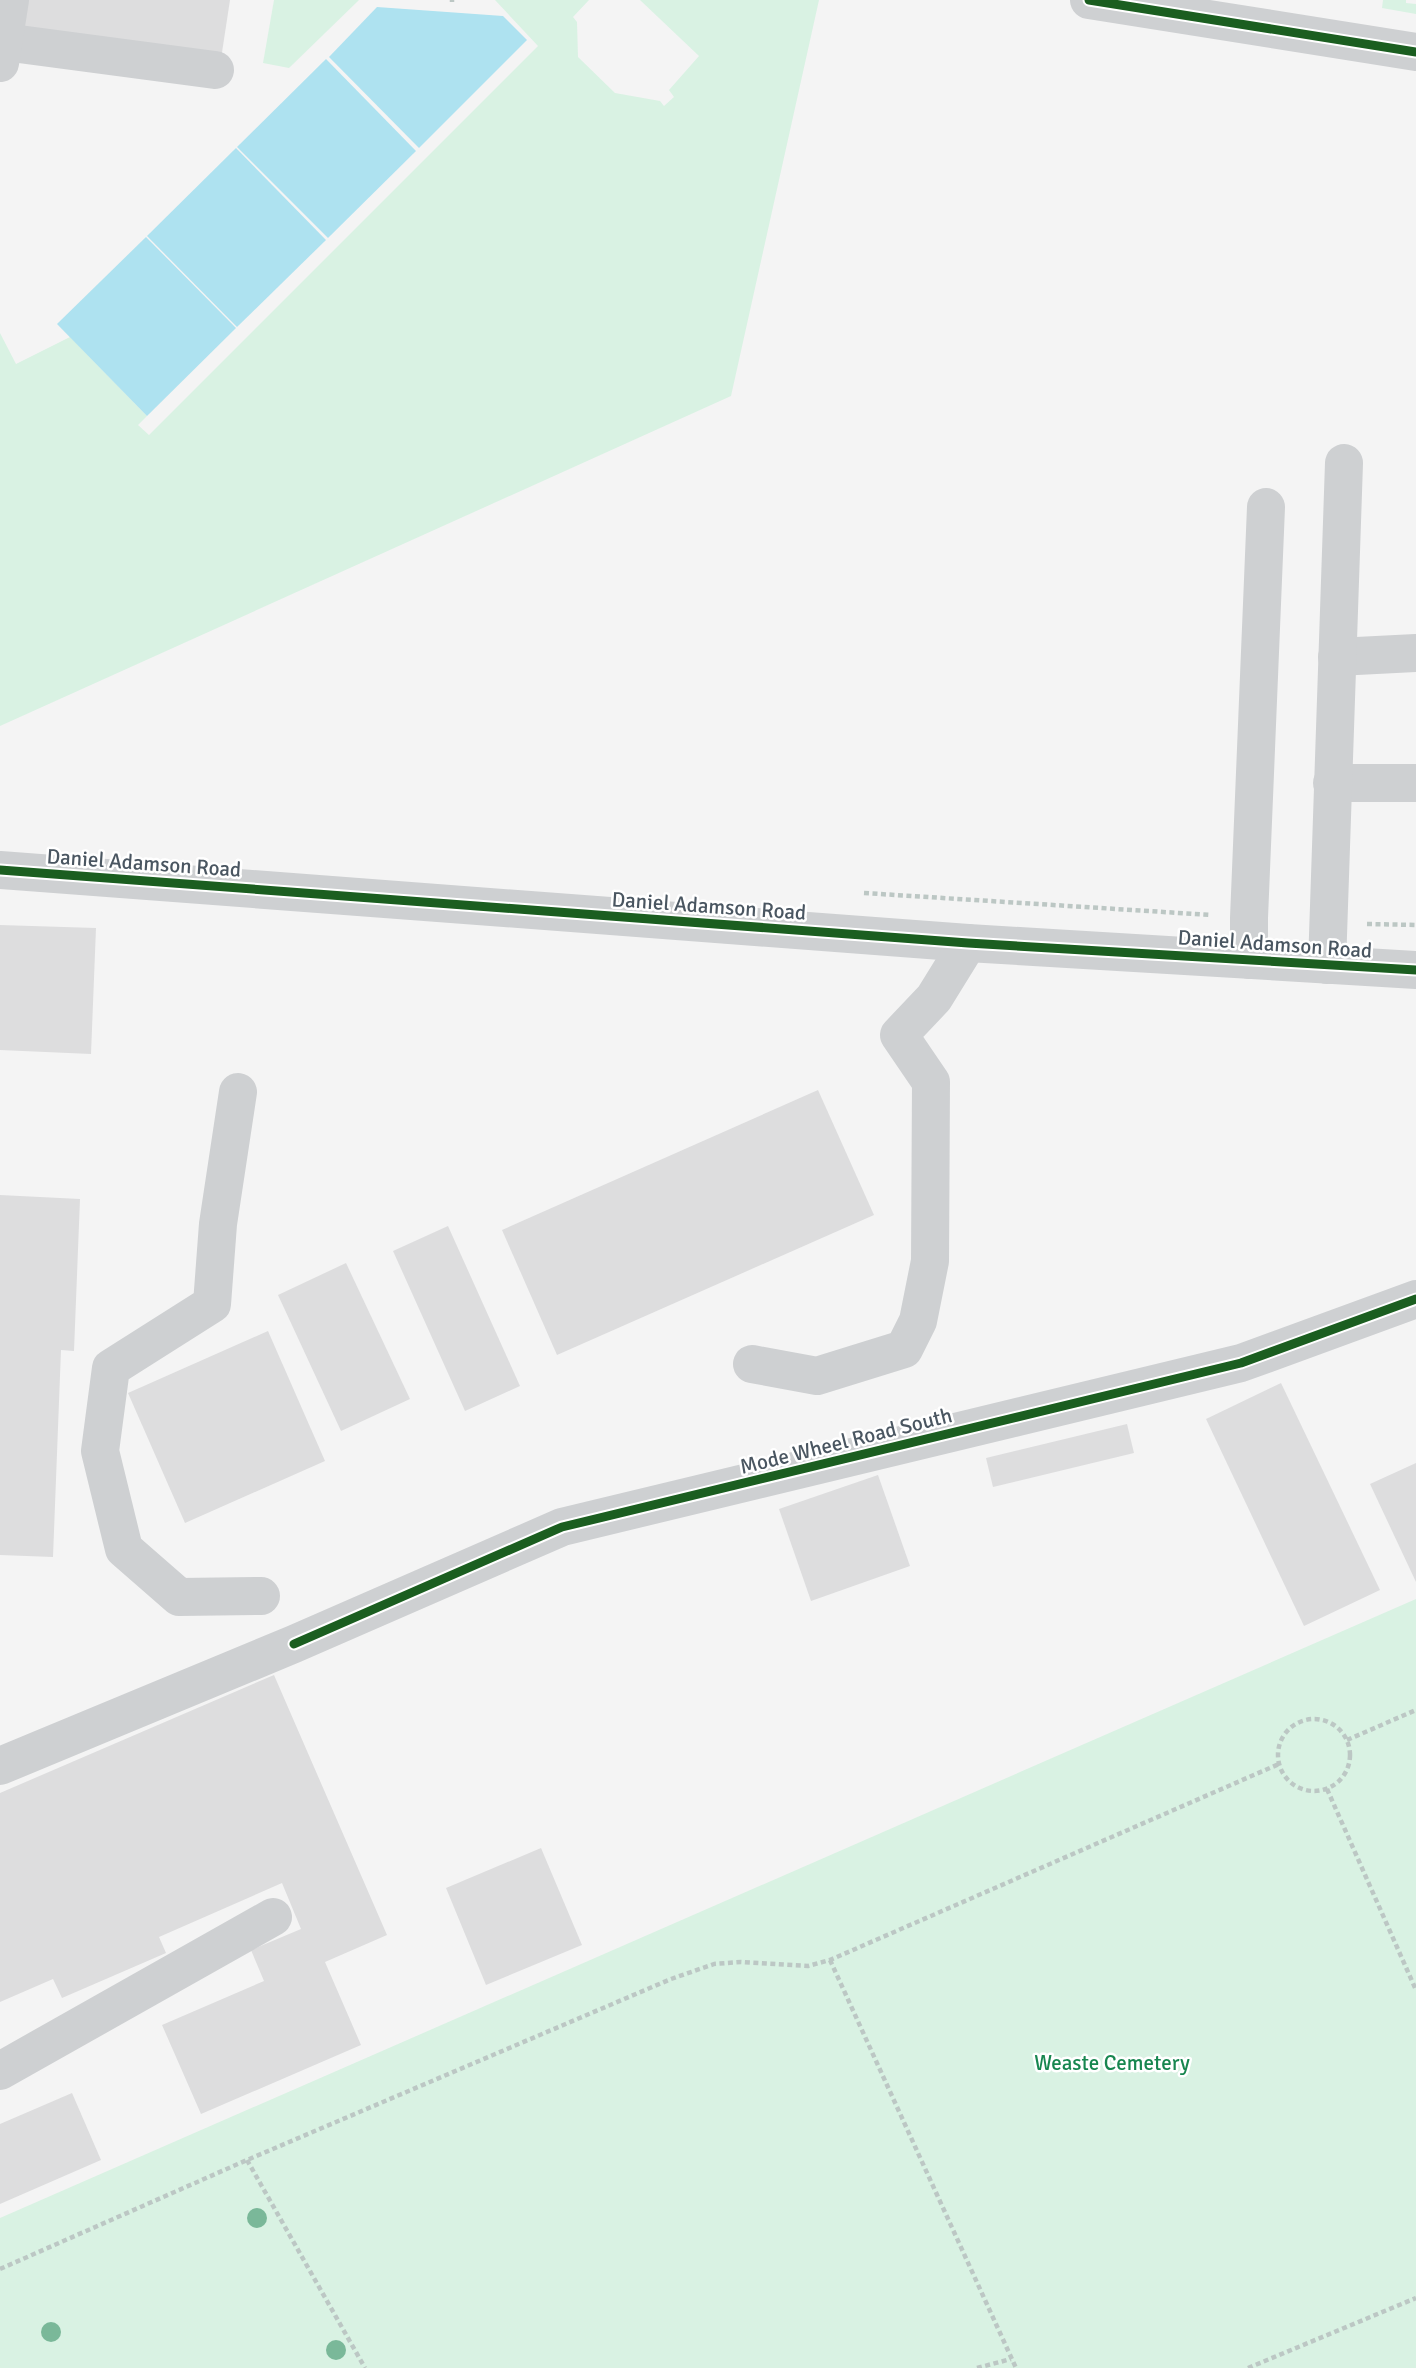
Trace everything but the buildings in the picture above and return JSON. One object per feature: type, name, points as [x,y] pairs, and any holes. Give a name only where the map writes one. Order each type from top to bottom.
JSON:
[{"type":"street","points":[[10,0],[2,52],[215,70]]},
{"type":"street","points":[[1089,0],[1416,52]]},
{"type":"street","points":[[1327,965],[1344,463]]},
{"type":"street","points":[[1249,960],[1266,508]]},
{"type":"street","points":[[1337,657],[1416,653]]},
{"type":"street","points":[[1332,783],[1416,783]]},
{"type":"street","name":"Daniel Adamson Road","points":[[0,870],[968,943],[1416,971]]},
{"type":"street","points":[[752,1364],[817,1376],[904,1349],[918,1321],[930,1262],[931,1082],[899,1035],[934,998],[968,943]]},
{"type":"street","points":[[239,1092],[218,1224],[212,1304],[111,1368],[100,1451],[124,1549],[179,1597],[261,1595]]},
{"type":"street","name":"Mode Wheel Road South","points":[[0,1766],[294,1644],[562,1527],[1241,1363],[1416,1300]]},
{"type":"street","points":[[0,2071],[273,1917]]},
{"type":"path","points":[[1347,1740],[1416,1710]]},
{"type":"path","points":[[1320,1719],[1340,1730],[1347,1740],[1349,1763],[1345,1774],[1337,1783],[1327,1788],[1315,1791],[1293,1784],[1284,1775],[1279,1764],[1280,1741],[1296,1723],[1320,1719]]},
{"type":"path","points":[[0,2269],[247,2160],[682,1975],[715,1964],[741,1962],[808,1966],[830,1960],[1279,1764]]},
{"type":"path","points":[[1327,1788],[1416,1990]]},
{"type":"path","points":[[830,1960],[1016,2368]]},
{"type":"path","points":[[247,2160],[365,2368]]},
{"type":"path","points":[[1248,2368],[1416,2298]]},
{"type":"path","points":[[977,2368],[1011,2359]]},
{"type":"green space","points":[[274,0],[359,0],[289,68],[263,63]]},
{"type":"green space","points":[[495,0],[589,0],[573,17],[577,22],[578,57],[615,93],[660,101],[664,106],[674,97],[669,90],[699,56],[640,0],[819,0],[731,396],[0,726],[0,333],[16,364],[70,337],[147,416],[138,425],[149,435],[538,46]]},
{"type":"green space","points":[[1383,0],[1406,0],[1406,3],[1416,4],[1416,14],[1382,8]]},
{"type":"green space","name":"Weaste Cemetery","points":[[1416,1599],[1416,2368],[0,2368],[0,2218]]},
{"type":"water","points":[[377,7],[503,16],[527,40],[419,148],[329,57]]},
{"type":"water","points":[[326,59],[416,151],[328,238],[237,147]]},
{"type":"water","points":[[236,148],[326,240],[237,327],[147,236]]},
{"type":"water","points":[[146,237],[236,328],[147,416],[57,324]]},
{"type":"cycle path","points":[[1089,0],[1416,52]]},
{"type":"cycle path","points":[[0,870],[968,943],[1416,970]]},
{"type":"cycle path","points":[[294,1644],[562,1527],[1241,1363],[1416,1299]]}]
